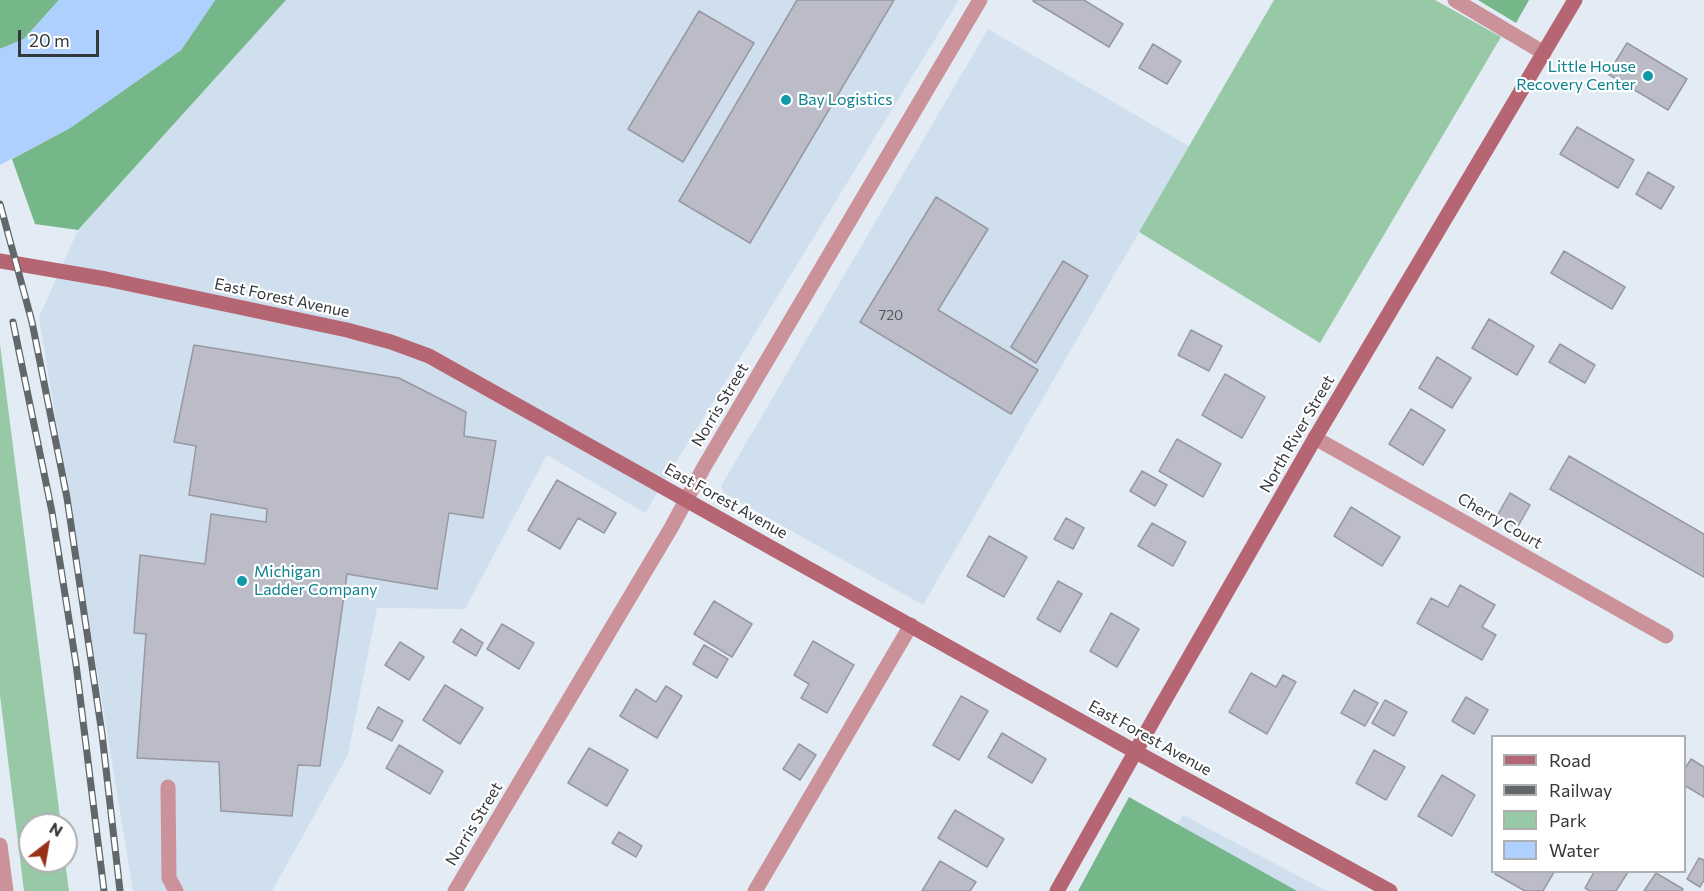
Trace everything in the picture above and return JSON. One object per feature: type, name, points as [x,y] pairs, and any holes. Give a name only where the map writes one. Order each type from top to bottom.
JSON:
[{"type":"main road","name":"North River Street","points":[[1057,891],[1315,438],[1575,0]]},
{"type":"main road","name":"East Forest Avenue","points":[[0,261],[106,279],[347,330],[391,342],[429,356],[1136,752],[1390,891]]},
{"type":"street","name":"Norris Street","points":[[455,891],[980,0]]},
{"type":"street","points":[[1455,0],[1544,53]]},
{"type":"street","name":"Cherry Court","points":[[1315,438],[1666,636]]},
{"type":"street","points":[[755,891],[911,625]]},
{"type":"street","points":[[168,787],[169,878],[176,891]]},
{"type":"street","points":[[0,844],[6,891]]},
{"type":"shaded area","points":[[286,0],[959,0],[645,513],[547,455],[465,609],[377,608],[348,755],[272,891],[133,891],[39,317],[78,230]]},
{"type":"shaded area","points":[[988,29],[1189,146],[923,605],[724,493],[721,486]]},
{"type":"shaded area","points":[[1183,815],[1327,891],[1138,891]]},
{"type":"green space","points":[[0,0],[59,0],[24,39],[0,49]]},
{"type":"green space","points":[[215,0],[286,0],[78,230],[35,224],[12,159],[70,128],[181,50]]},
{"type":"green space","points":[[1274,0],[1435,0],[1501,37],[1320,343],[1139,232]]},
{"type":"green space","points":[[1478,0],[1529,0],[1516,23]]},
{"type":"green space","points":[[0,344],[59,813],[18,813],[18,842],[0,695]]},
{"type":"green space","points":[[1129,797],[1297,891],[1078,891]]},
{"type":"green space","points":[[22,873],[67,873],[69,891],[24,891]]},
{"type":"water","points":[[59,0],[215,0],[181,50],[70,128],[0,165],[0,49],[24,39]]},
{"type":"building","name":"Bay Logistics","points":[[797,0],[894,0],[750,243],[679,201]]},
{"type":"building","points":[[1034,0],[1084,0],[1123,24],[1109,47]]},
{"type":"building","points":[[699,11],[754,43],[683,162],[628,129]]},
{"type":"building","name":"Little House Recovery Center","points":[[1627,43],[1687,79],[1668,110],[1608,74]]},
{"type":"building","points":[[1153,44],[1181,61],[1167,84],[1139,68]]},
{"type":"building","points":[[1577,127],[1634,160],[1618,188],[1560,154]]},
{"type":"building","points":[[1648,172],[1674,187],[1661,209],[1636,194]]},
{"type":"building","points":[[936,197],[988,229],[938,310],[1038,370],[1011,414],[860,322]]},
{"type":"building","points":[[1564,251],[1625,287],[1612,309],[1551,273]]},
{"type":"building","points":[[1063,261],[1088,276],[1036,363],[1011,347]]},
{"type":"building","points":[[1489,319],[1534,346],[1517,375],[1472,348]]},
{"type":"building","points":[[1191,330],[1222,346],[1209,371],[1178,355]]},
{"type":"building","points":[[1560,344],[1595,365],[1585,383],[1549,362]]},
{"type":"building","name":"Michigan Ladder Company","points":[[194,345],[399,378],[466,412],[464,436],[496,441],[483,518],[449,513],[437,589],[347,574],[320,766],[298,765],[292,816],[221,811],[219,762],[137,758],[146,634],[134,633],[140,555],[205,564],[211,514],[266,522],[267,509],[189,495],[196,446],[174,442]]},
{"type":"building","points":[[1437,357],[1471,378],[1452,408],[1419,388]]},
{"type":"building","points":[[1225,374],[1265,397],[1242,438],[1202,415]]},
{"type":"building","points":[[1411,409],[1445,430],[1423,465],[1389,444]]},
{"type":"building","points":[[1177,439],[1221,464],[1203,497],[1159,471]]},
{"type":"building","points":[[1569,456],[1704,534],[1704,577],[1550,489]]},
{"type":"building","points":[[1142,471],[1167,485],[1155,506],[1130,491]]},
{"type":"building","points":[[557,480],[616,513],[604,533],[578,518],[560,549],[528,530]]},
{"type":"building","points":[[1510,493],[1530,505],[1517,528],[1497,516]]},
{"type":"building","points":[[1351,507],[1400,537],[1382,566],[1334,536]]},
{"type":"building","points":[[1066,518],[1084,528],[1073,549],[1054,539]]},
{"type":"building","points":[[1152,523],[1186,542],[1173,566],[1138,546]]},
{"type":"building","points":[[989,536],[1027,557],[1004,597],[967,576]]},
{"type":"building","points":[[1058,581],[1082,594],[1060,632],[1037,619]]},
{"type":"building","points":[[1460,585],[1495,605],[1482,627],[1496,635],[1482,660],[1417,623],[1431,598],[1448,607]]},
{"type":"building","points":[[714,601],[752,624],[732,657],[694,634]]},
{"type":"building","points":[[1111,613],[1139,629],[1117,667],[1090,651]]},
{"type":"building","points":[[502,624],[534,643],[519,669],[487,649]]},
{"type":"building","points":[[461,629],[483,643],[476,656],[453,642]]},
{"type":"building","points":[[813,641],[854,665],[827,713],[801,698],[809,684],[794,675]]},
{"type":"building","points":[[400,642],[424,657],[409,680],[385,665]]},
{"type":"building","points":[[704,645],[728,659],[717,678],[693,664]]},
{"type":"building","points":[[1251,673],[1276,687],[1283,675],[1296,682],[1267,734],[1229,712]]},
{"type":"building","points":[[445,685],[483,708],[460,744],[423,720]]},
{"type":"building","points":[[666,686],[682,696],[657,738],[620,716],[636,689],[656,702]]},
{"type":"building","points":[[1354,690],[1378,703],[1365,726],[1341,713]]},
{"type":"building","points":[[961,696],[988,711],[959,760],[933,745]]},
{"type":"building","points":[[1466,697],[1488,710],[1474,734],[1452,721]]},
{"type":"building","points":[[1385,700],[1407,712],[1394,736],[1372,723]]},
{"type":"building","points":[[378,707],[403,721],[392,741],[367,728]]},
{"type":"building","points":[[1002,733],[1046,759],[1032,783],[988,757]]},
{"type":"building","points":[[799,744],[816,755],[800,780],[783,769]]},
{"type":"building","points":[[399,745],[443,771],[430,794],[386,768]]},
{"type":"building","points":[[589,748],[628,770],[607,806],[568,783]]},
{"type":"building","points":[[1374,750],[1405,767],[1386,800],[1356,783]]},
{"type":"building","points":[[1691,759],[1704,767],[1704,797],[1686,786],[1686,767]]},
{"type":"building","points":[[1442,775],[1475,795],[1452,836],[1418,816]]},
{"type":"building","points":[[955,810],[1004,839],[987,867],[938,838]]},
{"type":"building","points":[[619,832],[642,846],[636,857],[612,843]]},
{"type":"building","points":[[1699,858],[1704,860],[1704,880],[1700,887],[1687,879]]},
{"type":"building","points":[[940,861],[976,882],[970,891],[922,891]]},
{"type":"building","points":[[1553,873],[1543,891],[1525,891],[1495,874]]},
{"type":"building","points":[[1593,873],[1627,873],[1616,891],[1590,891],[1585,888]]},
{"type":"building","points":[[1656,873],[1683,889],[1682,891],[1644,891]]},
{"type":"railway","points":[[0,204],[32,322],[67,498],[102,734],[120,891]]},
{"type":"railway","points":[[13,322],[52,512],[76,664],[104,891]]},
{"type":"place","name":"Little House Recovery Center","points":[[1648,76]]},
{"type":"place","name":"Bay Logistics","points":[[786,100]]},
{"type":"place","name":"Michigan Ladder Company","points":[[242,581]]}]
